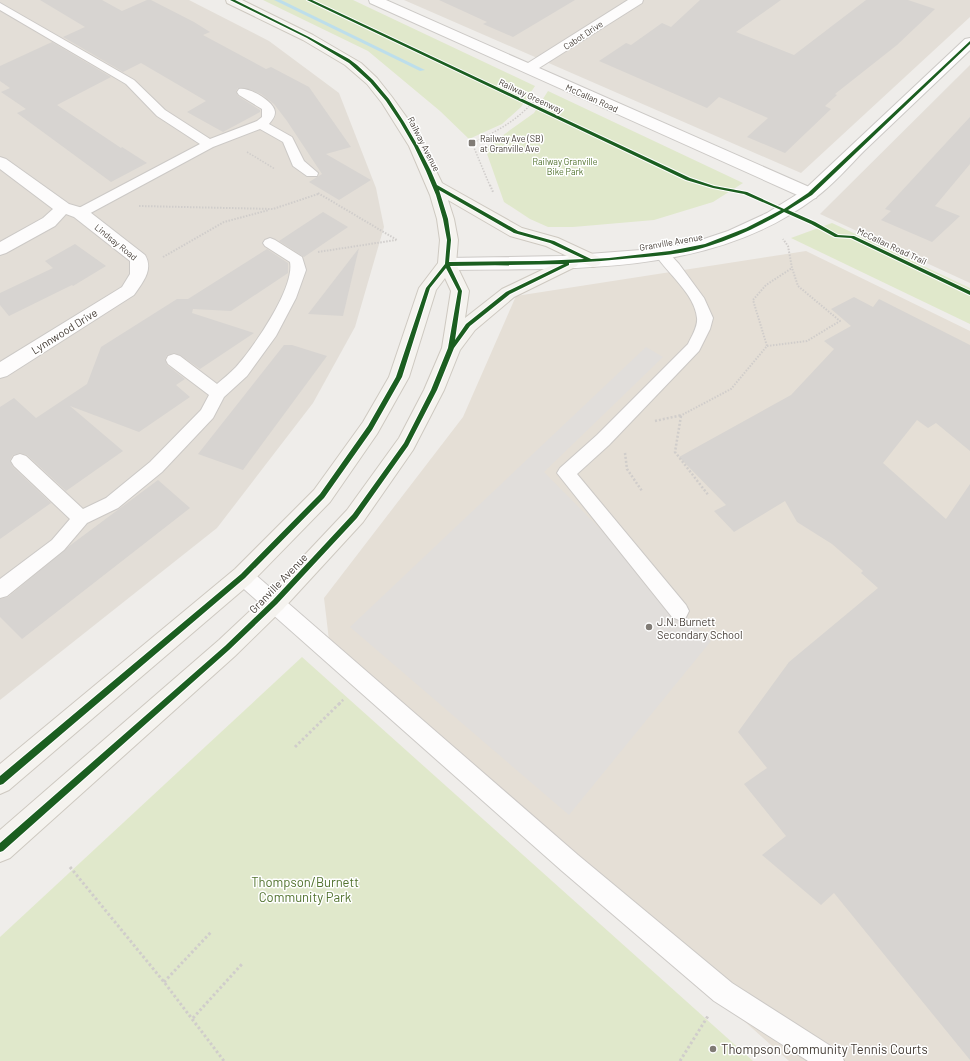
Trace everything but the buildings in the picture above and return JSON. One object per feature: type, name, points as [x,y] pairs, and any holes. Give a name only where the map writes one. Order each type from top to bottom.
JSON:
[{"type":"main road","name":"Railway Avenue","points":[[232,0],[318,42],[355,66],[378,89],[404,122],[435,186],[444,215],[449,240],[447,264]]},
{"type":"main road","points":[[435,186],[516,232],[552,242],[593,261]]},
{"type":"main road","points":[[451,348],[468,325],[508,293],[572,262]]},
{"type":"main road","points":[[0,781],[243,576],[322,496],[370,428],[399,377],[428,288],[447,264]]},
{"type":"main road","name":"Granville Avenue","points":[[0,848],[227,648],[275,602],[355,516],[406,444],[434,390],[451,348],[460,291],[447,264]]},
{"type":"street","name":"McCallan Road","points":[[375,0],[810,194]]},
{"type":"street","name":"Cabot Drive","points":[[528,69],[637,0]]},
{"type":"street","name":"Granville Avenue","points":[[447,264],[572,262],[662,254],[705,245],[749,229],[785,210],[810,194],[970,42]]},
{"type":"street","name":"Lindsay Road","points":[[0,162],[63,208],[80,213],[139,260],[138,275],[128,291]]},
{"type":"street","points":[[0,249],[49,222],[63,208]]},
{"type":"street","name":"Lynnwood Drive","points":[[0,371],[128,291]]},
{"type":"lane","points":[[0,6],[130,82],[161,114],[209,144]]},
{"type":"lane","points":[[80,213],[209,144],[261,124],[269,114],[268,109],[264,104],[243,92]]},
{"type":"lane","points":[[261,124],[288,140],[298,163],[312,173]]},
{"type":"lane","points":[[0,590],[58,544],[81,518],[112,503],[156,467],[207,414],[218,393],[241,372],[268,336],[289,298],[299,270],[297,260],[270,243]]},
{"type":"lane","points":[[662,254],[681,275],[703,308],[705,320],[694,347],[634,420],[566,473],[618,539],[679,611]]},
{"type":"lane","points":[[174,360],[218,393]]},
{"type":"lane","points":[[20,461],[81,518]]},
{"type":"lane","points":[[243,576],[275,602],[570,863],[723,992],[831,1061]]},
{"type":"path","points":[[494,197],[472,143],[506,127],[531,106],[541,93]]},
{"type":"path","points":[[138,275],[169,252],[224,222],[273,209],[318,194]]},
{"type":"path","points":[[135,206],[273,209]]},
{"type":"path","points":[[642,491],[629,473],[624,458],[634,420],[681,416],[731,389],[766,346],[807,341],[840,321],[798,286],[792,268],[788,246],[783,239]]},
{"type":"path","points":[[297,260],[318,252],[397,240]]},
{"type":"path","points":[[766,346],[753,300],[766,285],[792,268]]},
{"type":"path","points":[[681,416],[675,452],[709,496]]},
{"type":"path","points":[[295,747],[363,680]]},
{"type":"path","points":[[70,867],[193,1018],[224,1061]]},
{"type":"path","points":[[164,982],[212,931]]},
{"type":"path","points":[[193,1018],[242,964]]},
{"type":"path","points":[[680,1061],[723,992]]},
{"type":"shaded area","points":[[0,0],[189,0],[269,41],[339,93],[376,188],[384,227],[355,327],[313,403],[217,528],[0,700]]},
{"type":"shaded area","points":[[404,0],[970,0],[970,17],[801,173]]},
{"type":"shaded area","points":[[970,65],[970,283],[820,214]]},
{"type":"shaded area","name":"J.N. Burnett Secondary School","points":[[806,251],[970,331],[970,1061],[789,1061],[562,859],[331,657],[324,598],[463,417],[516,296]]},
{"type":"shaded area","points":[[646,347],[663,357],[544,472],[711,641],[569,815],[350,627]]},
{"type":"green space","points":[[263,0],[353,0],[535,86],[521,107],[502,124],[469,139],[440,111],[368,51]]},
{"type":"green space","name":"Railway Granville Bike Park","points":[[548,91],[743,183],[713,202],[654,220],[573,227],[548,227],[530,219],[504,202],[485,148],[534,113]]},
{"type":"green space","points":[[832,223],[970,288],[970,324],[791,238]]},
{"type":"green space","name":"Thompson/Burnett Community Park","points":[[302,657],[753,1061],[0,1061],[0,937]]},
{"type":"waterway","points":[[277,0],[422,70]]},
{"type":"cycle path","points":[[232,0],[308,37],[356,66],[372,81],[402,122],[429,171],[439,195],[446,219],[449,240],[447,264]]},
{"type":"cycle path","name":"Railway Greenway","points":[[309,0],[688,179],[713,187],[745,193],[813,223],[837,236],[852,237],[970,293]]},
{"type":"cycle path","points":[[447,264],[562,262],[651,255],[707,245],[734,235],[786,210],[810,194],[970,42]]},
{"type":"cycle path","points":[[435,186],[516,232],[552,242],[589,260]]},
{"type":"cycle path","points":[[0,781],[243,576],[322,496],[370,428],[399,377],[428,288],[447,264]]},
{"type":"cycle path","points":[[0,848],[227,648],[275,602],[355,516],[406,444],[434,390],[451,348],[460,291],[447,264]]},
{"type":"cycle path","points":[[453,346],[468,325],[508,293],[567,264]]},
{"type":"place","name":"Railway Ave (SB) at Granville Ave","points":[[472,143]]},
{"type":"place","name":"J.N. Burnett Secondary School","points":[[649,627]]},
{"type":"place","name":"Thompson Community Tennis Courts","points":[[713,1049]]}]
